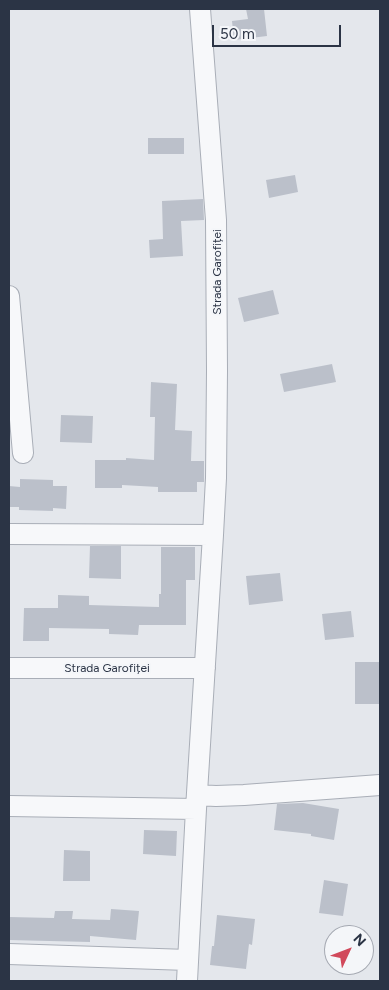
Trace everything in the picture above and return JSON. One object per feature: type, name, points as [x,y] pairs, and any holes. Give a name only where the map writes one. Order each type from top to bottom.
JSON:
[{"type":"street","name":"Strada Garofiței","points":[[187,981],[216,478],[216,220],[200,9]]},
{"type":"street","points":[[9,296],[13,379],[23,453]]},
{"type":"street","points":[[9,534],[213,535]]},
{"type":"street","name":"Strada Garofiței","points":[[9,668],[205,668]]},
{"type":"street","points":[[9,806],[196,802],[216,796],[380,785]]},
{"type":"street","points":[[9,954],[188,960]]},
{"type":"building","points":[[246,9],[264,9],[267,36],[234,40],[232,21],[248,19]]},
{"type":"building","points":[[148,138],[184,138],[184,154],[148,154]]},
{"type":"building","points":[[295,175],[298,192],[269,198],[266,180]]},
{"type":"building","points":[[203,199],[204,220],[181,221],[183,256],[150,258],[149,240],[163,239],[162,201]]},
{"type":"building","points":[[273,290],[279,314],[244,322],[238,298]]},
{"type":"building","points":[[332,364],[336,382],[284,392],[280,374]]},
{"type":"building","points":[[151,382],[177,384],[175,430],[192,431],[191,461],[204,461],[204,482],[197,482],[197,492],[158,492],[158,487],[122,485],[122,488],[95,488],[95,460],[126,460],[126,458],[154,460],[155,417],[150,417]]},
{"type":"building","points":[[61,415],[93,416],[92,443],[60,442]]},
{"type":"building","points":[[20,479],[53,480],[53,486],[67,486],[66,509],[53,508],[53,511],[19,510],[19,507],[9,507],[9,486],[20,487]]},
{"type":"building","points":[[90,546],[121,546],[121,579],[89,578]]},
{"type":"building","points":[[161,547],[195,547],[195,580],[186,580],[186,625],[139,625],[138,635],[109,634],[109,629],[49,628],[49,641],[23,641],[24,608],[58,608],[58,595],[89,596],[89,605],[159,607],[159,594],[161,594]]},
{"type":"building","points":[[280,573],[283,601],[249,605],[246,576]]},
{"type":"building","points":[[351,611],[354,637],[325,640],[322,614]]},
{"type":"building","points":[[355,662],[380,662],[380,704],[355,704]]},
{"type":"building","points":[[303,803],[339,809],[334,840],[311,836],[311,834],[274,830],[277,804]]},
{"type":"building","points":[[144,830],[177,831],[176,856],[143,854]]},
{"type":"building","points":[[64,850],[90,851],[90,881],[63,881]]},
{"type":"building","points":[[324,880],[348,884],[343,916],[319,913]]},
{"type":"building","points":[[111,909],[139,911],[136,940],[90,936],[90,942],[9,940],[9,917],[54,918],[55,911],[73,911],[72,919],[110,920]]},
{"type":"building","points":[[217,915],[255,919],[252,945],[249,944],[246,969],[210,965]]}]
